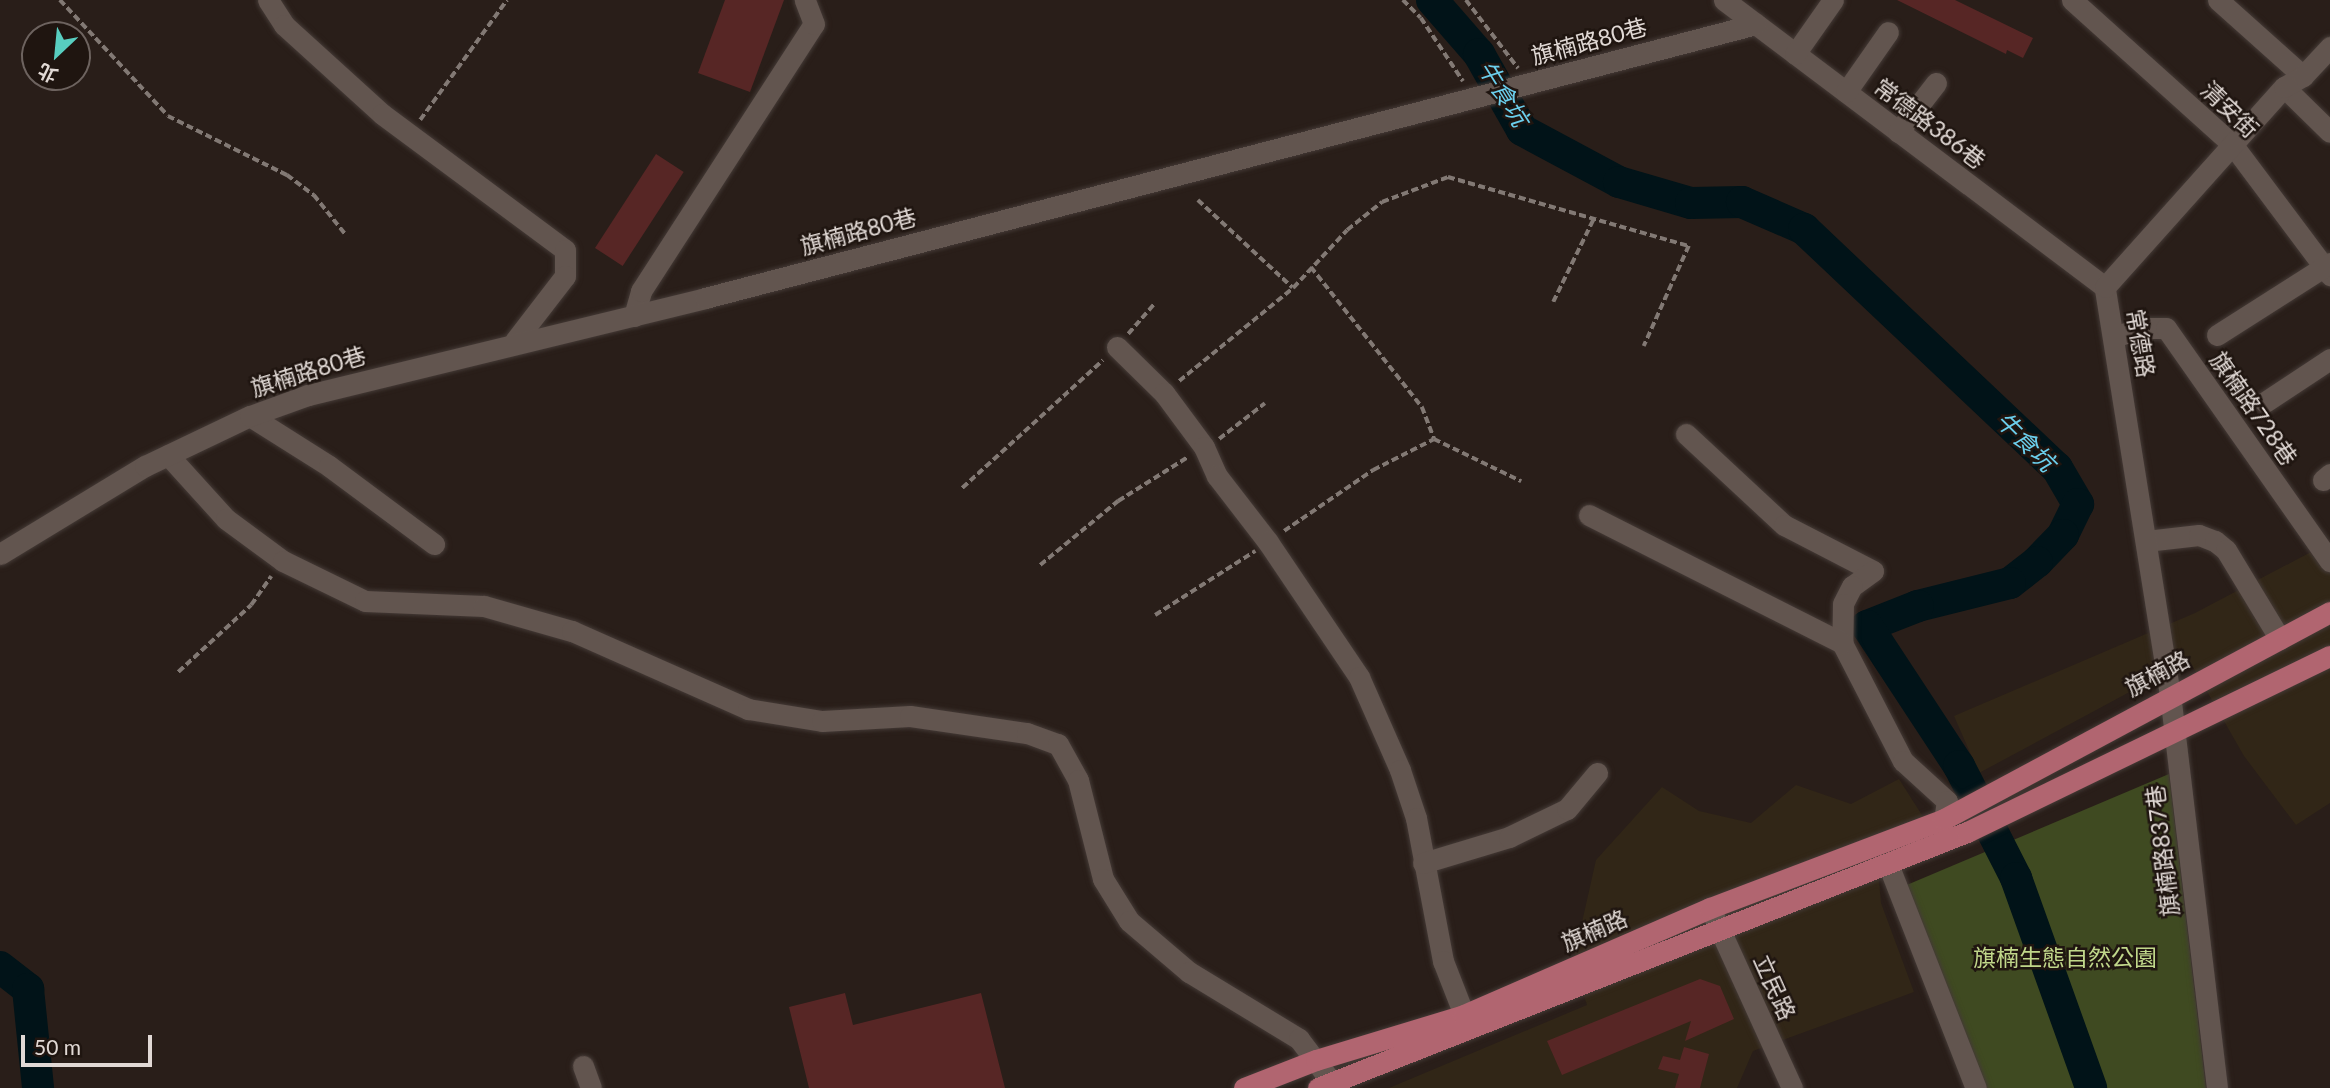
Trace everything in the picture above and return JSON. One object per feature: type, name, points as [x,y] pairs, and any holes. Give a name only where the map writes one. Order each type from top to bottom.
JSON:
[{"type":"main road","name":"旗楠路","points":[[1244,1088],[1316,1060],[1464,1014],[1710,908],[1953,814],[2012,785],[2171,695],[2330,612]]},
{"type":"main road","points":[[2174,733],[2330,656]]},
{"type":"main road","name":"旗楠路","points":[[1329,1086],[1967,832],[2174,733]]},
{"type":"street","points":[[268,0],[284,25],[408,136],[565,250],[565,276],[515,341]]},
{"type":"street","points":[[634,316],[641,291],[814,24],[805,0]]},
{"type":"street","points":[[1795,54],[1833,0]]},
{"type":"street","name":"清安街","points":[[2072,0],[2232,144],[2328,268]]},
{"type":"street","points":[[2218,0],[2303,76]]},
{"type":"street","name":"常德路386巷","points":[[1736,4],[1756,24],[1795,54],[2105,287]]},
{"type":"street","name":"旗楠路80巷","points":[[0,554],[168,455],[250,416],[308,395],[515,341],[634,316],[1756,24]]},
{"type":"street","points":[[1846,92],[1888,32]]},
{"type":"street","name":"常德路","points":[[2174,733],[2171,695],[2105,287],[2284,87],[2303,76],[2330,47]]},
{"type":"street","points":[[1898,132],[1936,83]]},
{"type":"street","points":[[2284,87],[2330,132]]},
{"type":"street","points":[[2217,335],[2328,268]]},
{"type":"street","name":"旗楠路728巷","points":[[2114,337],[2140,328],[2166,328],[2330,561]]},
{"type":"street","points":[[1117,347],[1164,394],[1204,447],[1217,476],[1268,542],[1359,677],[1400,769],[1443,961],[1464,1014]]},
{"type":"street","points":[[2265,402],[2330,359]]},
{"type":"street","points":[[250,416],[329,466],[434,544]]},
{"type":"street","points":[[1686,434],[1784,525],[1873,571],[1852,586],[1843,604],[1842,643],[1903,761],[1947,801],[1953,814]]},
{"type":"street","points":[[168,455],[226,519],[283,561],[365,601],[484,606],[572,631],[748,709],[822,721],[910,716],[1027,733],[1058,744],[1078,780],[1103,879],[1129,921],[1189,972],[1299,1039],[1316,1060],[1329,1086]]},
{"type":"street","points":[[1589,515],[1842,643]]},
{"type":"street","points":[[2146,541],[2199,535],[2215,541],[2225,550],[2280,639]]},
{"type":"street","name":"旗楠路837巷","points":[[2174,733],[2217,1088]]},
{"type":"street","points":[[1423,863],[1509,836],[1567,809],[1597,773]]},
{"type":"street","points":[[1888,863],[1976,1088]]},
{"type":"street","name":"立民路","points":[[1710,908],[1792,1088]]},
{"type":"street","points":[[583,1066],[591,1088]]},
{"type":"path","points":[[60,0],[168,116],[287,175],[314,195],[346,235]]},
{"type":"path","points":[[408,136],[507,0]]},
{"type":"path","points":[[1404,0],[1421,18],[1477,96]]},
{"type":"path","points":[[1466,0],[1527,84]]},
{"type":"path","points":[[1164,394],[1293,288],[1311,267],[1382,202],[1448,177],[1689,246],[1644,346]]},
{"type":"path","points":[[1199,200],[1293,288]]},
{"type":"path","points":[[1553,302],[1594,218]]},
{"type":"path","points":[[1311,267],[1422,407],[1434,439],[1521,481]]},
{"type":"path","points":[[962,488],[1117,347],[1154,304]]},
{"type":"path","points":[[1040,565],[1118,502],[1204,447],[1265,403]]},
{"type":"path","points":[[1155,615],[1373,470],[1434,439]]},
{"type":"path","points":[[178,672],[251,605],[283,561]]},
{"type":"shaded area","points":[[2330,542],[2330,803],[2296,825],[2244,756],[2189,660],[1979,773],[1954,716],[2195,613]]},
{"type":"shaded area","points":[[1899,779],[1939,842],[1878,868],[1881,903],[1914,992],[1753,1051],[1737,1088],[1389,1088],[1587,1005],[1573,962],[1596,860],[1662,787],[1699,811],[1751,823],[1796,785],[1851,804]]},
{"type":"green space","name":"旗楠生態自然公園","points":[[2169,774],[2206,1088],[1984,1088],[1902,887]]},
{"type":"building","points":[[725,0],[784,0],[750,92],[698,73]]},
{"type":"building","points":[[1897,0],[1955,0],[2033,38],[2023,58],[2007,50],[2006,54]]},
{"type":"building","points":[[656,154],[684,172],[623,266],[595,248]]},
{"type":"building","points":[[1700,979],[1720,986],[1734,1019],[1685,1041],[1691,1021],[1562,1075],[1547,1041]]},
{"type":"building","points":[[845,993],[853,1025],[981,993],[1005,1088],[809,1088],[789,1007]]},
{"type":"building","points":[[1684,1047],[1709,1054],[1700,1088],[1675,1088],[1679,1074],[1658,1069],[1663,1056],[1680,1060]]},
{"type":"waterway","name":"牛食坑","points":[[1432,0],[1479,54],[1522,130],[1619,182],[1691,203],[1742,202],[1804,229],[2057,468],[2078,504],[2063,535],[2037,562],[2010,583],[1918,606],[1867,626],[1959,766],[2016,878],[2091,1088]]},
{"type":"waterway","points":[[0,967],[28,989],[38,1088]]}]
